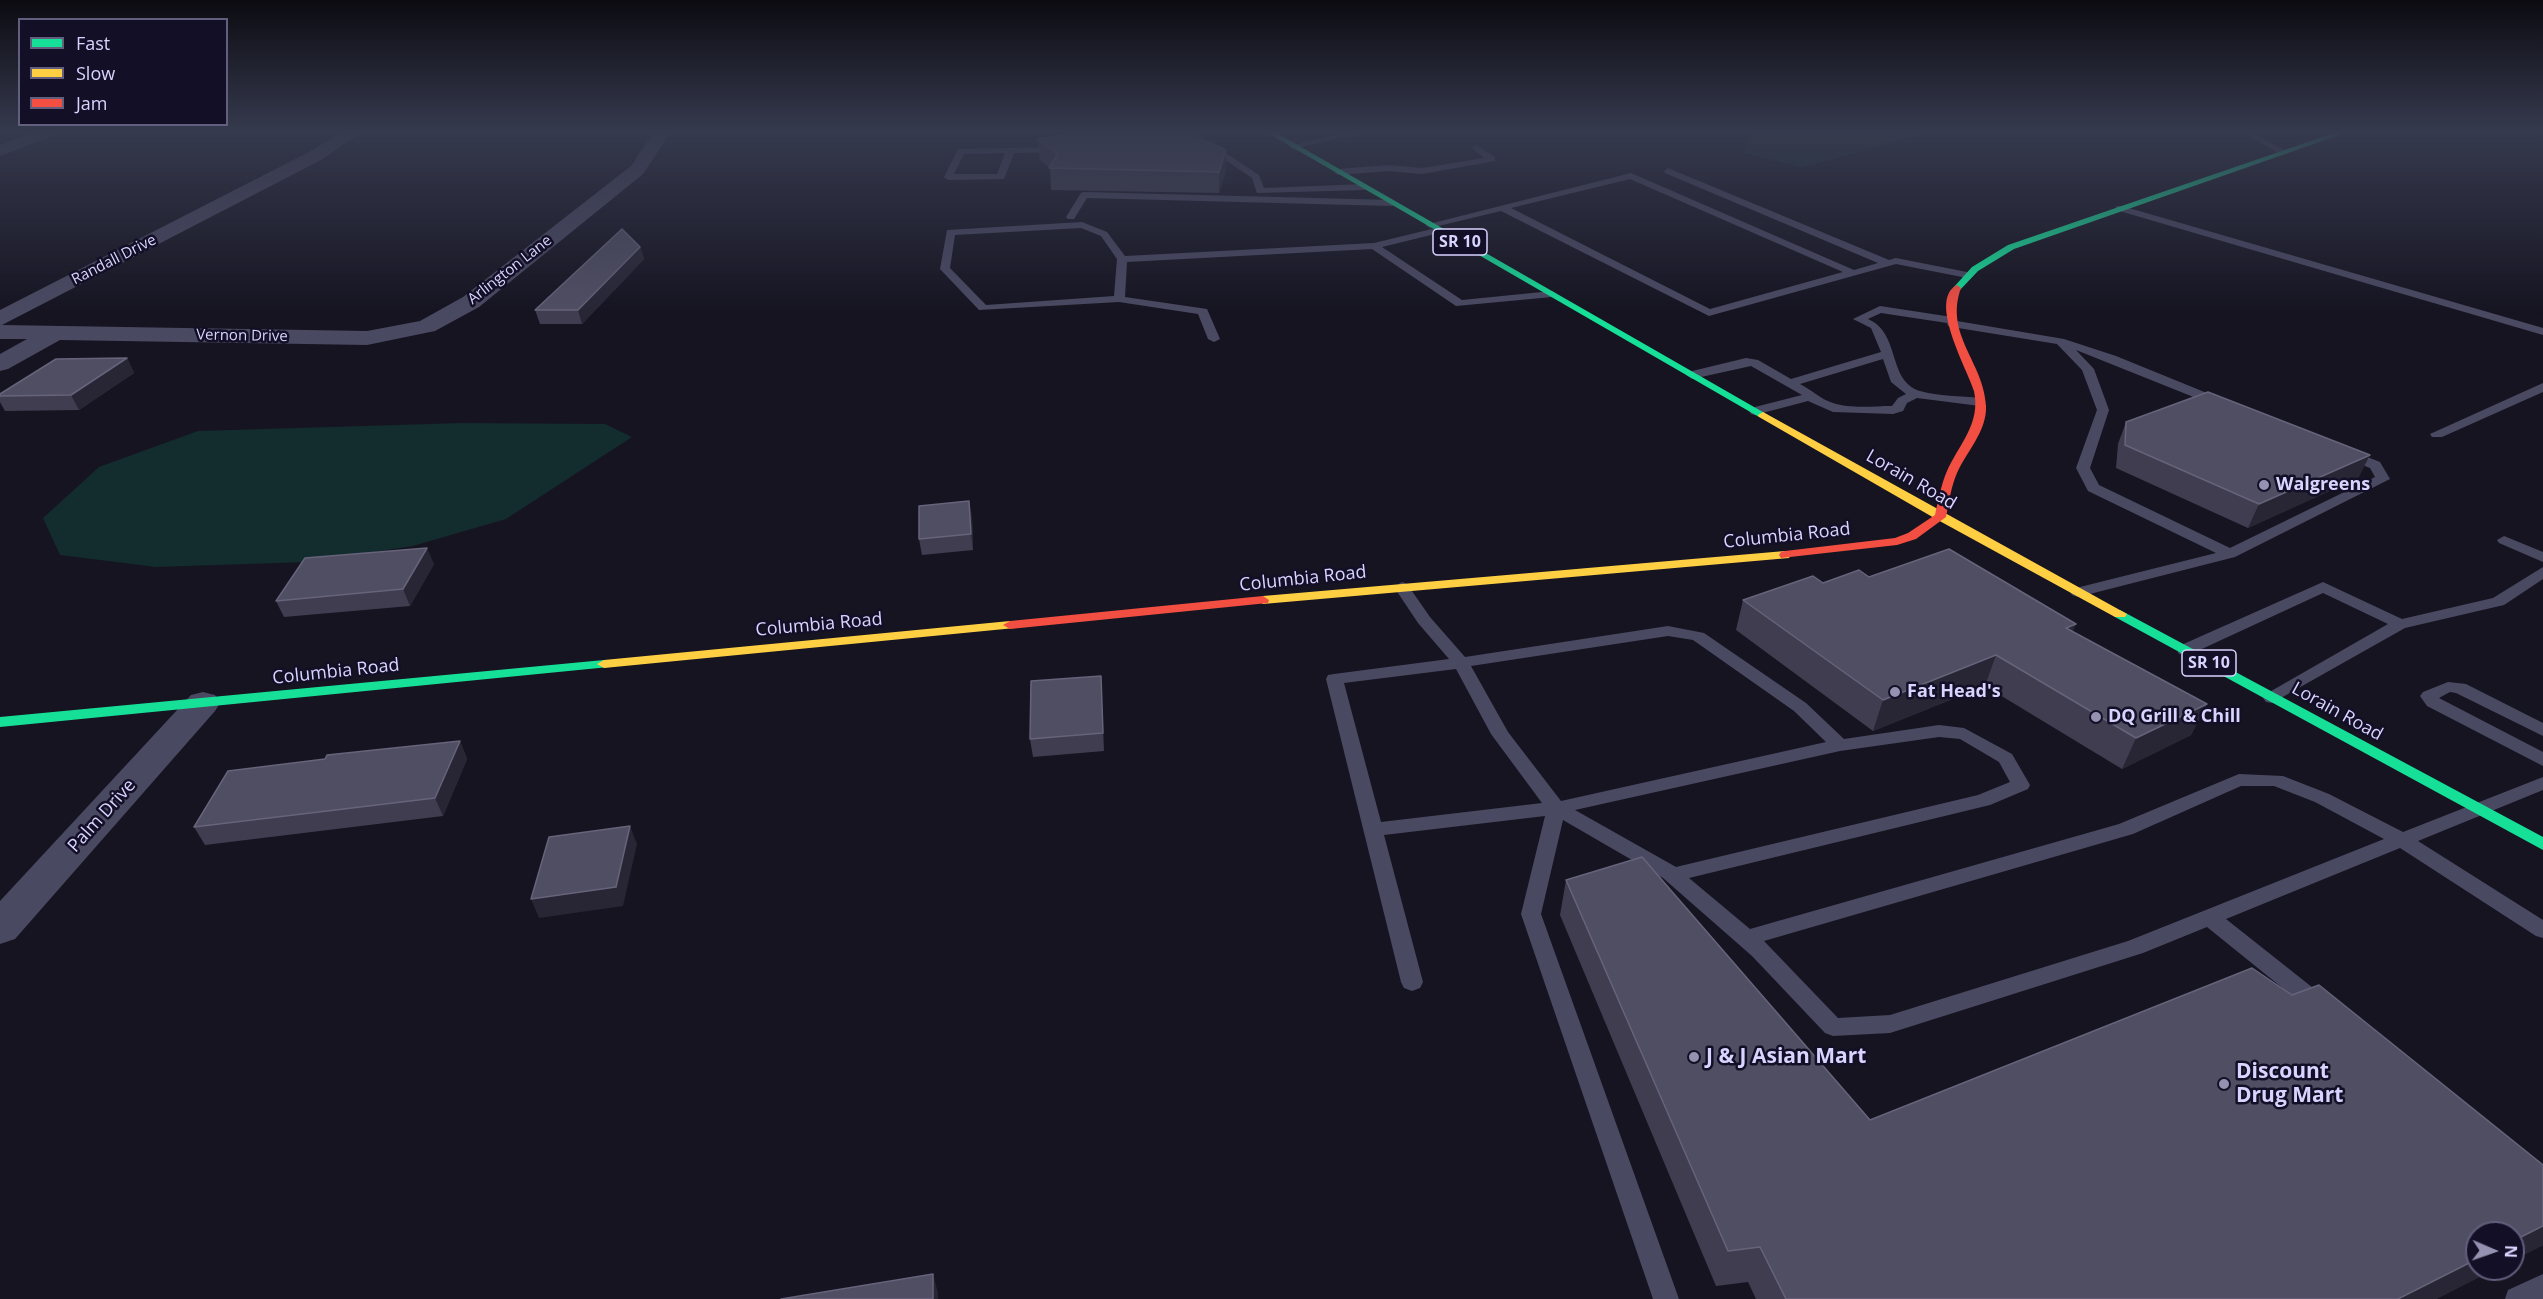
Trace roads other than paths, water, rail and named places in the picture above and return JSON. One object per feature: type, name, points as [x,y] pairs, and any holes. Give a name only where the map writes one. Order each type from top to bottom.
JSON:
[{"type":"main road","name":"Lorain Road","points":[[1374,193],[1940,517],[2543,844]]},
{"type":"main road","points":[[1940,517],[1952,472],[1976,429],[1980,402],[1977,384],[1952,322],[1952,298],[1967,275],[1983,262],[2012,246],[2165,193]]},
{"type":"main road","name":"Columbia Road","points":[[0,722],[1402,587],[1813,553],[1897,541],[1912,536],[1940,517]]},
{"type":"street","name":"Randall Drive","points":[[0,319],[244,193]]},
{"type":"street","name":"Arlington Lane","points":[[427,326],[471,302],[609,193]]},
{"type":"street","name":"Vernon Drive","points":[[0,332],[367,338],[427,326]]},
{"type":"street","name":"Vernon Drive","points":[[0,364],[56,333]]},
{"type":"street","name":"Palm Drive","points":[[0,928],[203,703]]},
{"type":"lane","points":[[1122,259],[1374,246],[1565,193]]},
{"type":"lane","points":[[1669,193],[1853,273]]},
{"type":"lane","points":[[1720,193],[1888,263]]},
{"type":"lane","points":[[1071,217],[1084,195],[1392,203]]},
{"type":"lane","points":[[1503,208],[1709,313],[1901,261],[1967,275]]},
{"type":"lane","points":[[2119,208],[2543,332]]},
{"type":"lane","points":[[1119,299],[1122,259],[1104,234],[1082,225],[950,232],[945,269],[983,308],[1119,299],[1203,311],[1214,339]]},
{"type":"lane","points":[[1374,246],[1460,304],[1552,294]]},
{"type":"lane","points":[[1980,402],[1915,394],[1897,382],[1882,337],[1875,326],[1859,319],[1880,309],[2060,341],[2112,359],[2232,408]]},
{"type":"lane","points":[[2060,341],[2088,369],[2103,410],[2083,468],[2093,488],[2230,554]]},
{"type":"lane","points":[[1790,383],[1887,354]]},
{"type":"lane","points":[[1692,375],[1746,362],[1754,363],[1808,393],[1809,397],[1833,408],[1893,410],[1899,408],[1902,401],[1915,394]]},
{"type":"lane","points":[[2437,434],[2543,387]]},
{"type":"lane","points":[[1755,411],[1809,397]]},
{"type":"lane","points":[[2078,592],[2230,554],[2383,479],[2375,465],[2331,447]]},
{"type":"lane","points":[[2504,540],[2543,557]]},
{"type":"lane","points":[[2272,698],[2400,624],[2498,602],[2543,572]]},
{"type":"lane","points":[[1402,587],[1424,620],[1461,663],[1500,734],[1556,808],[1673,875],[1746,938],[1833,1027],[1890,1024],[2135,947],[2543,783]]},
{"type":"lane","points":[[2185,650],[2323,587],[2400,624]]},
{"type":"lane","points":[[1412,982],[1334,679],[1461,663],[1668,631],[1698,636],[1800,707],[1840,745]]},
{"type":"lane","points":[[2543,730],[2460,688],[2448,687],[2428,696],[2433,702],[2543,760]]},
{"type":"lane","points":[[1372,830],[1556,808],[1840,745],[1939,731],[1964,734],[2006,758],[2021,785],[1983,800],[1673,875]]},
{"type":"lane","points":[[1746,938],[2126,829],[2239,780],[2276,780],[2322,798],[2402,840],[2543,930]]},
{"type":"lane","points":[[1556,808],[1531,914],[1666,1299]]},
{"type":"lane","points":[[2209,917],[2332,1016]]},
{"type":"lane","points":[[2518,1299],[2543,1287]]},
{"type":"place","name":"Walgreens","points":[[2264,485]]},
{"type":"place","name":"Fat Head's","points":[[1895,692]]},
{"type":"place","name":"DQ Grill & Chill","points":[[2096,717]]},
{"type":"place","name":"J & J Asian Mart","points":[[1694,1057]]},
{"type":"place","name":"Discount Drug Mart","points":[[2224,1084]]}]
